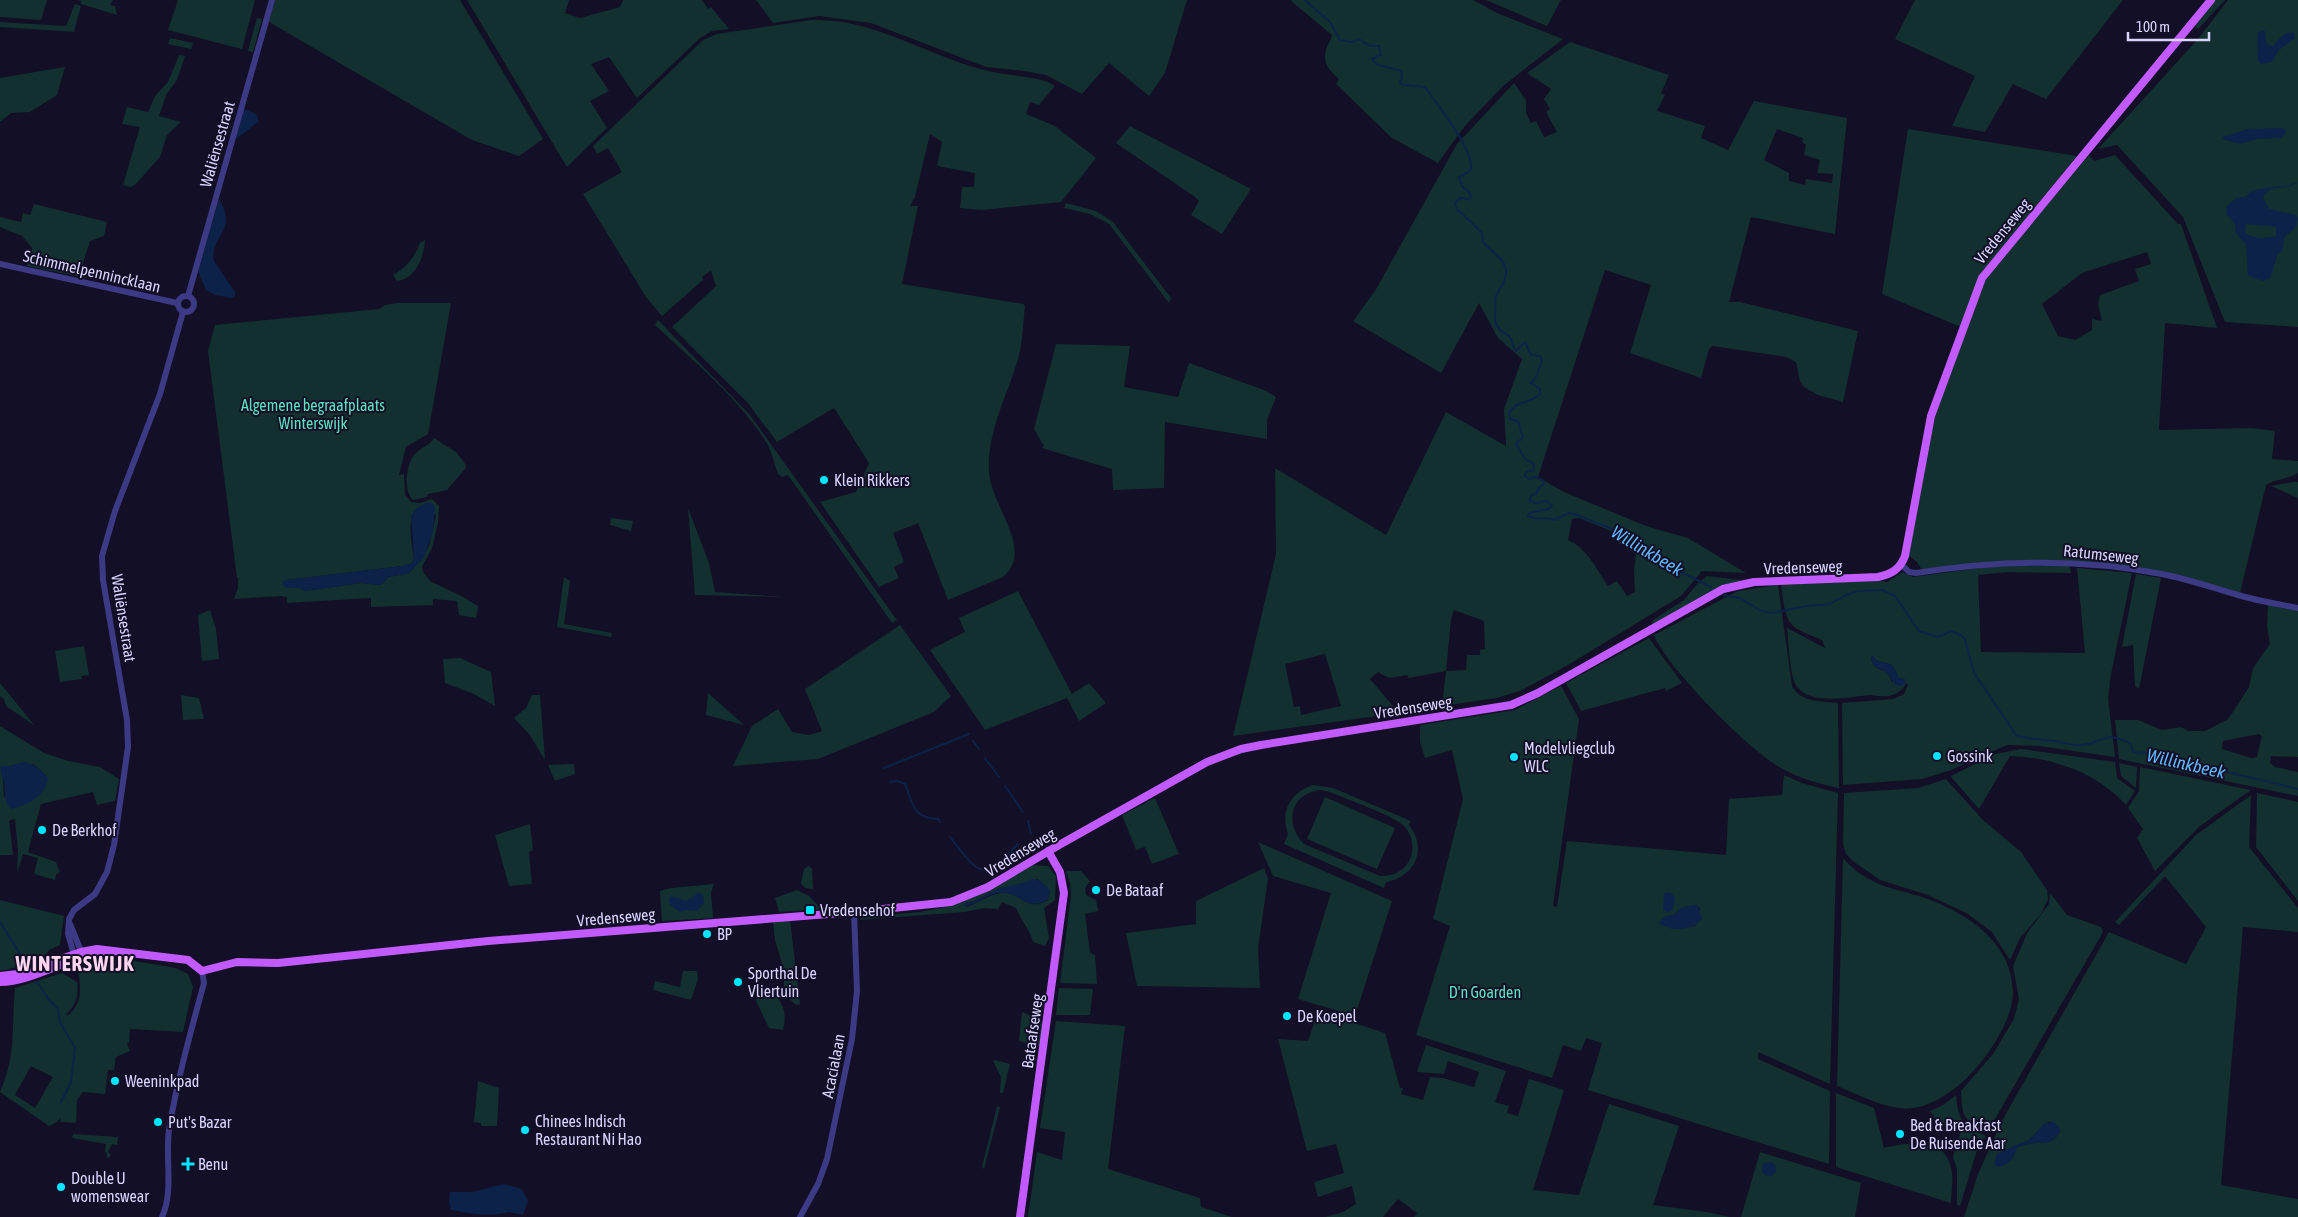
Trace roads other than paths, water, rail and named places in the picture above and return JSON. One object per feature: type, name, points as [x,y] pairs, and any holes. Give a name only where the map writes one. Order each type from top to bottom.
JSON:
[{"type":"main road","name":"Vredenseweg","points":[[202,971],[237,962],[278,963],[503,940],[854,912],[930,905],[965,897],[988,887],[1048,851],[1207,762],[1228,753],[1261,745],[1511,705],[1538,694],[1723,589],[1754,582],[1888,575],[1902,565],[1908,544],[1931,416],[1982,278],[2210,0]]},
{"type":"main road","name":"Bataafseweg","points":[[1020,1217],[1064,893],[1060,872],[1048,851]]},
{"type":"main road","points":[[0,976],[24,972],[78,956],[120,953],[188,960],[202,971]]},
{"type":"main road","points":[[0,982],[19,979],[78,956]]},
{"type":"street","name":"Waliënsestraat","points":[[188,296],[272,0]]},
{"type":"street","name":"Schimmelpennincklaan","points":[[0,264],[177,304]]},
{"type":"street","points":[[182,296],[188,296],[193,300],[194,306],[188,312],[183,312],[177,304],[182,296]]},
{"type":"street","name":"Waliënsestraat","points":[[78,956],[69,923],[74,910],[99,890],[107,872],[114,845],[128,747],[127,720],[102,580],[104,548],[115,511],[160,394],[183,312]]},
{"type":"street","name":"Ratumseweg","points":[[1902,565],[1909,572],[1916,573],[1982,564],[2083,564],[2160,574],[2256,600],[2298,608]]},
{"type":"street","name":"Acacialaan","points":[[800,1217],[818,1184],[827,1159],[852,1040],[857,991],[854,912]]},
{"type":"street","points":[[162,1217],[167,1206],[167,1149],[171,1117],[204,983],[202,971]]},
{"type":"water","points":[[2261,30],[2265,31],[2266,42],[2270,46],[2273,46],[2282,36],[2291,32],[2294,33],[2295,38],[2279,50],[2272,62],[2261,64],[2258,61],[2258,33]]},
{"type":"water","points":[[244,109],[256,114],[259,121],[235,140]]},
{"type":"water","points":[[2248,129],[2285,129],[2286,133],[2281,138],[2257,139],[2240,144],[2222,139],[2222,137]]},
{"type":"water","points":[[2298,181],[2290,186],[2274,188],[2266,193],[2263,198],[2269,209],[2296,215],[2298,219],[2296,227],[2285,237],[2282,251],[2278,254],[2270,278],[2263,281],[2248,276],[2246,245],[2236,233],[2235,224],[2226,214],[2227,206],[2236,198],[2244,197],[2254,190],[2290,185]],"holes":[[[2246,224],[2276,227],[2276,236],[2272,237],[2256,237],[2245,233]]]},
{"type":"water","points":[[219,199],[226,219],[225,227],[215,245],[214,261],[235,292],[235,296],[232,298],[215,295],[206,290],[198,271]]},
{"type":"water","points":[[426,503],[432,503],[435,507],[433,531],[424,557],[409,573],[389,577],[381,585],[361,583],[305,591],[300,588],[286,588],[282,582],[403,566],[412,563],[414,559],[411,516],[417,508]]},
{"type":"water","points":[[1873,656],[1877,661],[1892,665],[1899,678],[1906,680],[1906,683],[1901,686],[1895,685],[1888,674],[1875,666],[1871,657]]},
{"type":"water","points":[[23,762],[37,767],[48,778],[40,795],[24,805],[12,809],[6,800],[1,766],[10,766]]},
{"type":"water","points":[[1032,879],[1045,884],[1050,891],[1048,900],[1033,904],[1007,893],[1000,893],[963,906],[965,903],[974,901],[998,889]]},
{"type":"water","points":[[1670,892],[1675,897],[1673,909],[1669,913],[1663,910],[1664,893]]},
{"type":"water","points":[[699,893],[703,894],[704,903],[697,911],[685,910],[680,912],[670,905],[669,899],[671,896],[686,901]]},
{"type":"water","points":[[1693,905],[1698,906],[1702,918],[1694,926],[1675,929],[1663,926],[1659,922],[1664,917],[1676,914],[1680,908]]},
{"type":"water","points":[[2053,1122],[2059,1126],[2060,1132],[2053,1140],[2050,1142],[2026,1144],[2017,1148],[2012,1160],[2001,1167],[1997,1167],[1994,1163],[1997,1154],[2029,1140],[2045,1123]]},
{"type":"water","points":[[1766,1162],[1772,1162],[1776,1169],[1772,1176],[1766,1176],[1762,1172],[1762,1166]]},
{"type":"water","points":[[504,1184],[522,1189],[528,1201],[523,1215],[509,1212],[481,1214],[451,1210],[450,1192],[472,1192]]},
{"type":"waterway","name":"Willinkbeek","points":[[1305,0],[1330,22],[1340,40],[1352,42],[1359,39],[1370,46],[1379,46],[1381,55],[1372,59],[1376,64],[1401,71],[1400,83],[1403,85],[1424,87],[1456,131],[1468,154],[1471,164],[1470,171],[1459,177],[1462,186],[1470,193],[1471,197],[1468,199],[1460,198],[1455,203],[1457,209],[1482,233],[1483,242],[1501,259],[1506,269],[1504,282],[1495,300],[1497,327],[1510,337],[1516,351],[1525,342],[1531,355],[1540,356],[1542,360],[1537,375],[1531,383],[1540,389],[1540,394],[1516,406],[1509,413],[1510,419],[1518,421],[1523,438],[1516,444],[1525,459],[1534,464],[1533,470],[1526,472],[1525,476],[1529,479],[1535,477],[1543,480],[1544,484],[1536,494],[1531,495],[1530,501],[1537,503],[1547,501],[1552,505],[1549,509],[1529,513],[1528,516],[1555,520],[1569,513],[1574,514],[1620,532],[1647,548],[1667,565],[1711,587]]},
{"type":"waterway","name":"Willinkbeek","points":[[1722,595],[1740,598],[1761,611],[1771,613],[1830,604],[1858,591],[1882,590],[1895,596],[1919,631],[1938,637],[1951,631],[1961,635],[1965,640],[1974,673],[2016,735],[2072,745],[2086,745],[2109,738],[2122,739],[2131,744],[2133,752],[2149,753],[2161,760],[2215,769],[2298,789]]},
{"type":"waterway","points":[[884,768],[969,734]]},
{"type":"waterway","points":[[973,741],[979,749]]},
{"type":"waterway","points":[[985,758],[999,777]]},
{"type":"waterway","points":[[890,782],[897,781],[905,784],[915,809],[923,816],[938,819],[940,822]]},
{"type":"waterway","points":[[1005,786],[1023,812]]},
{"type":"waterway","points":[[1028,821],[1031,834]]},
{"type":"waterway","points":[[950,837],[968,860],[982,869],[988,869],[996,864],[1018,844]]},
{"type":"waterway","points":[[0,922],[25,962]]},
{"type":"waterway","points":[[37,982],[49,1000],[58,1009],[60,1022],[75,1048],[71,1082],[61,1102]]},
{"type":"place","name":"Klein Rikkers","points":[[824,480]]},
{"type":"place","name":"Gossink","points":[[1937,756]]},
{"type":"place","name":"Modelvliegclub WLC","points":[[1514,757]]},
{"type":"place","name":"De Berkhof","points":[[42,830]]},
{"type":"place","name":"De Bataaf","points":[[1096,890]]},
{"type":"place","name":"Vredensehof","points":[[810,910]]},
{"type":"place","name":"BP","points":[[707,934]]},
{"type":"place","name":"Sporthal De Vliertuin","points":[[738,982]]},
{"type":"place","name":"De Koepel","points":[[1287,1016]]},
{"type":"place","name":"Weeninkpad","points":[[115,1081]]},
{"type":"place","name":"Put's Bazar","points":[[158,1122]]},
{"type":"place","name":"Chinees Indisch Restaurant Ni Hao","points":[[525,1130]]},
{"type":"place","name":"Bed & Breakfast De Ruisende Aar","points":[[1900,1134]]},
{"type":"place","name":"Benu","points":[[188,1164]]},
{"type":"place","name":"Double U womenswear","points":[[61,1187]]},
{"type":"district","name":"WINTERSWIJK","points":[[75,964]]},
{"type":"park label","name":"Algemene begraafplaats Winterswijk","points":[[313,414]]},
{"type":"park label","name":"D'n Goarden","points":[[1485,992]]}]
